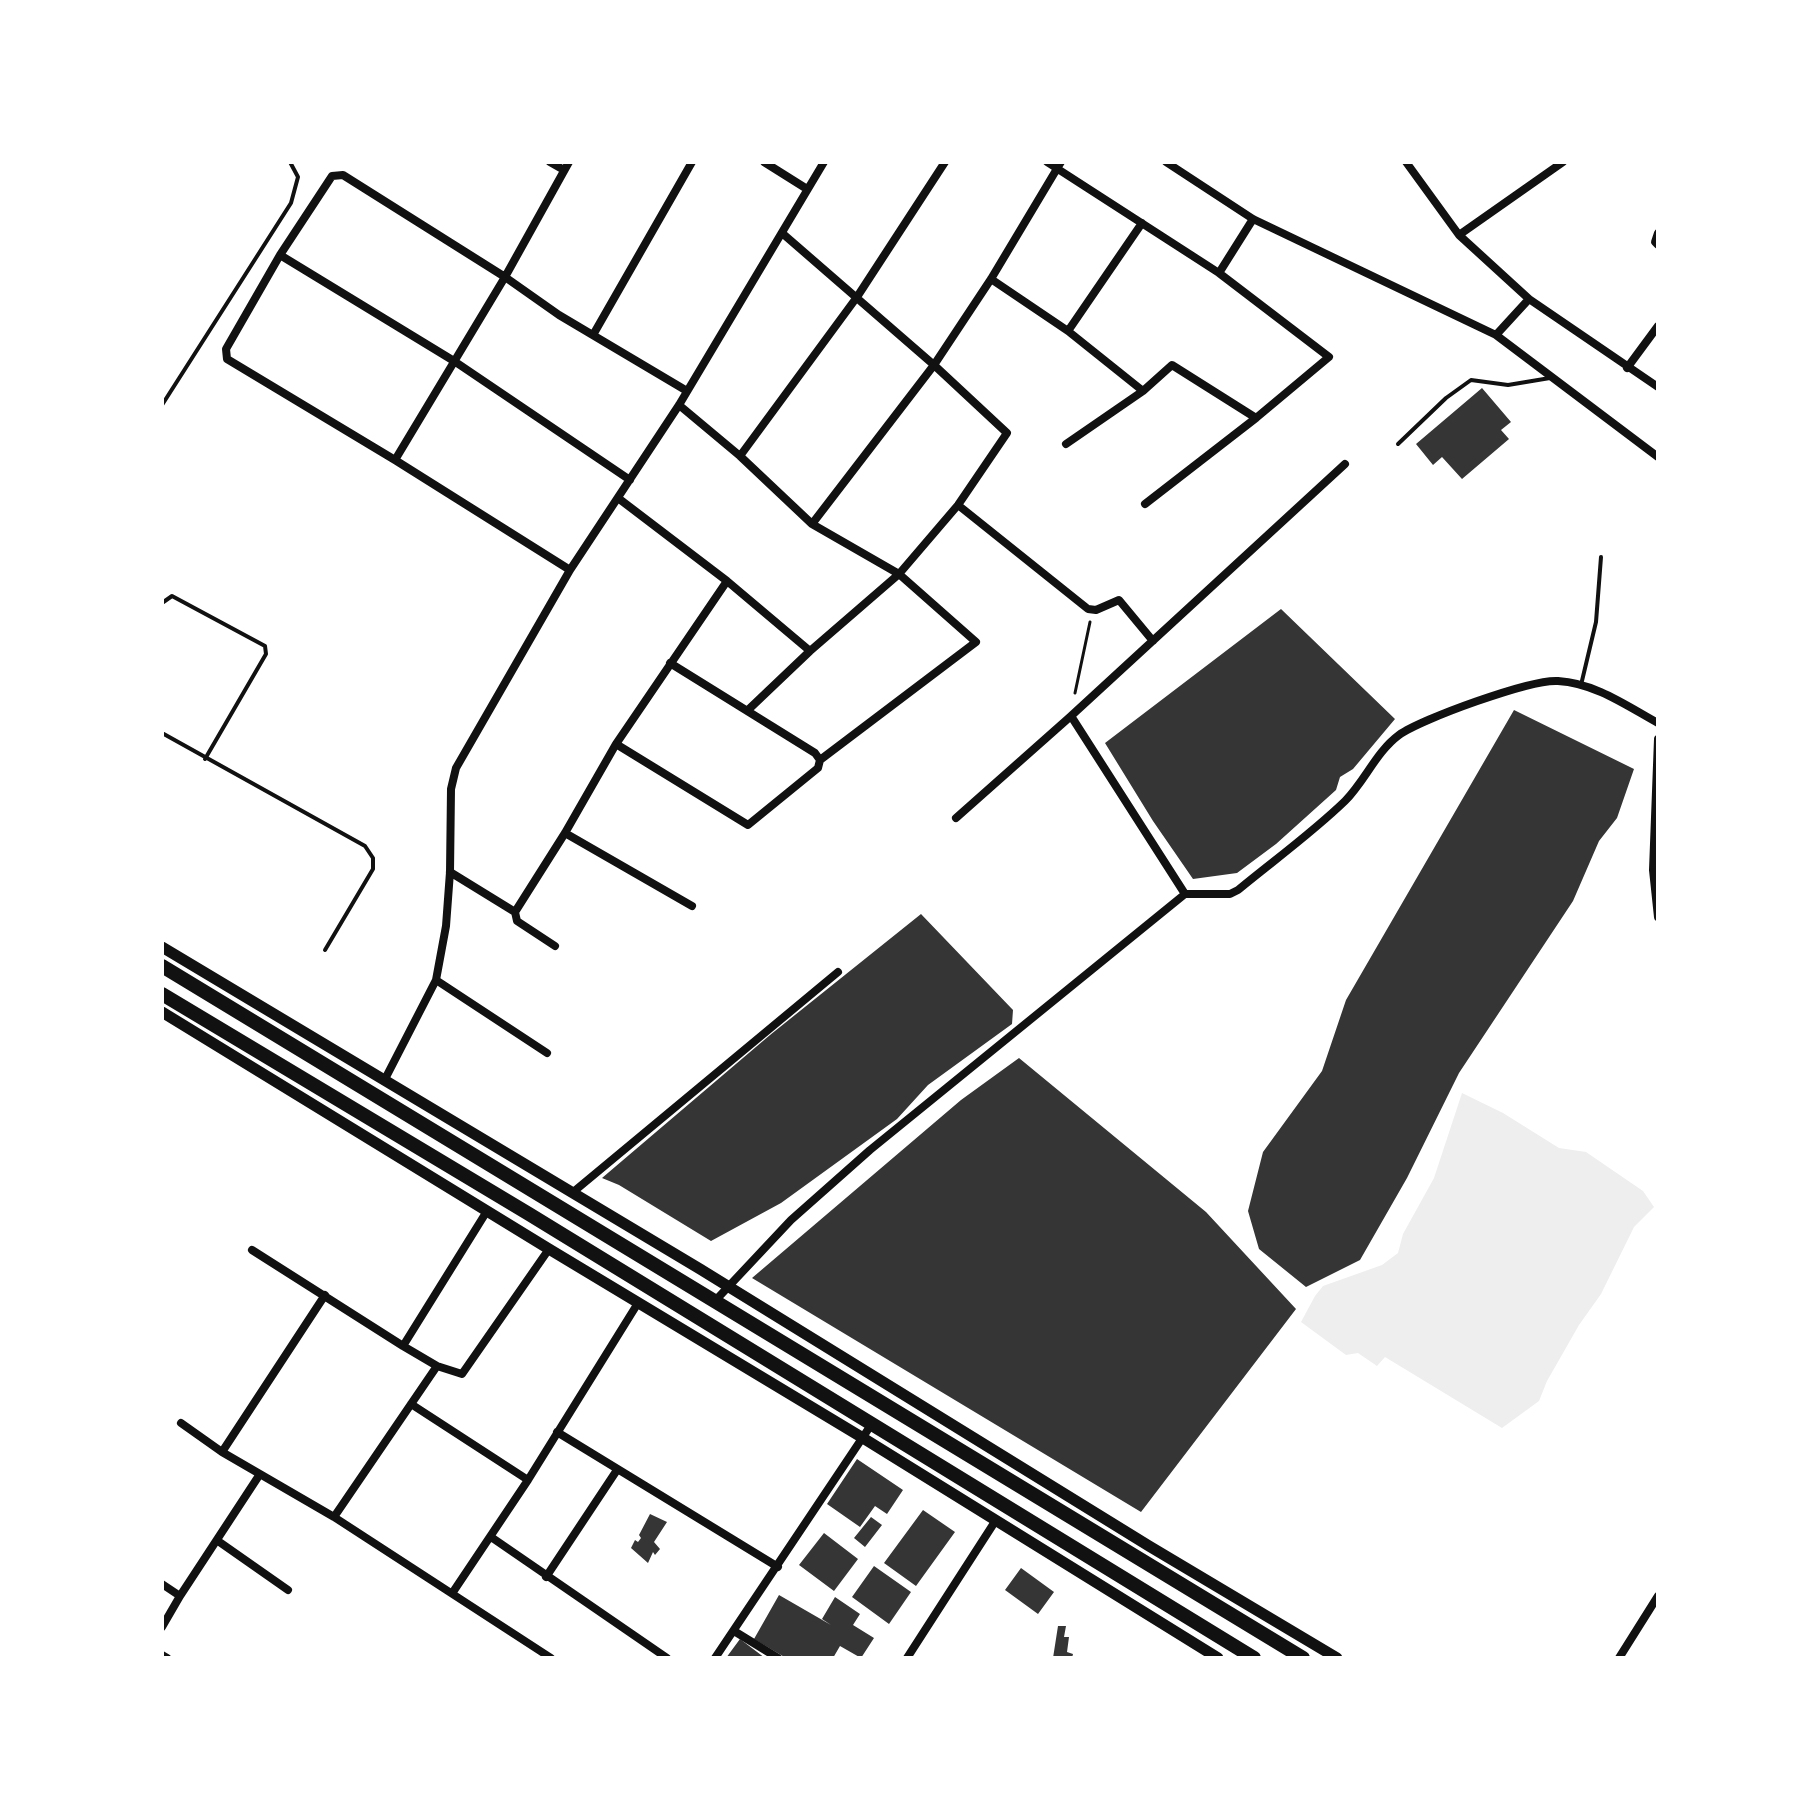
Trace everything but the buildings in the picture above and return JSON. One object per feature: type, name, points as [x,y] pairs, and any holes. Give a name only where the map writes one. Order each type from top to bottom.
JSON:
[{"type":"highway","points":[[162,966],[1303,1658]]},
{"type":"highway","points":[[162,994],[542,1222],[1254,1658]]},
{"type":"highway","points":[[1140,1560],[1149,1546]]},
{"type":"highway","points":[[1281,1645],[1291,1630]]},
{"type":"street","points":[[395,460],[505,277],[566,166],[550,162]]},
{"type":"street","points":[[593,335],[692,162]]},
{"type":"street","points":[[764,162],[807,189]]},
{"type":"street","points":[[384,1081],[436,980],[446,926],[451,789],[456,768],[570,570],[679,405],[824,162]]},
{"type":"street","points":[[740,456],[857,297],[945,162]]},
{"type":"street","points":[[1047,162],[1060,166],[1219,273],[1329,357],[1145,504]]},
{"type":"street","points":[[1166,162],[1253,219],[1496,335],[1658,457]]},
{"type":"street","points":[[1406,162],[1459,235],[1529,299],[1658,387]]},
{"type":"street","points":[[1459,235],[1563,162]]},
{"type":"street","points":[[812,524],[934,365],[1060,166]]},
{"type":"street","points":[[570,570],[227,359],[226,349],[280,255],[332,176],[343,175],[593,335],[687,391]]},
{"type":"street","points":[[1219,273],[1253,219]]},
{"type":"street","points":[[1068,331],[1142,223]]},
{"type":"street","points":[[748,710],[899,574],[958,505],[1007,433],[782,233]]},
{"type":"street","points":[[1658,233],[1655,242],[1658,245]]},
{"type":"street","points":[[280,255],[454,361],[630,480]]},
{"type":"street","points":[[991,279],[1068,331],[1143,391]]},
{"type":"street","points":[[1496,335],[1529,299]]},
{"type":"street","points":[[1627,368],[1658,326]]},
{"type":"street","points":[[1066,444],[1143,391],[1172,365],[1256,418]]},
{"type":"street","points":[[616,744],[748,825],[818,768],[820,760],[976,642],[899,574],[812,524],[740,456],[679,405]]},
{"type":"street","points":[[956,818],[1345,464]]},
{"type":"street","points":[[618,498],[727,581],[810,651]]},
{"type":"street","points":[[958,505],[1057,586],[1092,610],[1119,600],[1153,641]]},
{"type":"street","points":[[555,946],[517,921],[515,912],[616,744],[727,581]]},
{"type":"street","points":[[670,663],[815,753],[820,760]]},
{"type":"street","points":[[714,1302],[791,1220],[870,1150],[1185,894],[1230,894],[1238,890],[1345,800],[1401,733],[1471,703],[1541,681],[1581,685],[1605,694],[1658,723]]},
{"type":"street","points":[[1071,716],[1185,894]]},
{"type":"street","points":[[1658,742],[1655,872],[1658,917]]},
{"type":"street","points":[[565,833],[692,906]]},
{"type":"street","points":[[450,872],[515,912]]},
{"type":"street","points":[[162,947],[1337,1658]]},
{"type":"street","points":[[572,1193],[838,972]]},
{"type":"street","points":[[436,980],[547,1053]]},
{"type":"street","points":[[162,1012],[863,1438],[1218,1658]]},
{"type":"street","points":[[403,1346],[487,1211]]},
{"type":"street","points":[[252,1250],[403,1346],[457,1374],[465,1372],[549,1249]]},
{"type":"street","points":[[222,1452],[325,1295]]},
{"type":"street","points":[[453,1592],[528,1480],[638,1303]]},
{"type":"street","points":[[334,1517],[437,1366]]},
{"type":"street","points":[[411,1404],[528,1480]]},
{"type":"street","points":[[181,1423],[222,1452],[334,1517],[453,1592],[551,1658]]},
{"type":"street","points":[[715,1658],[871,1425]]},
{"type":"street","points":[[557,1432],[778,1567]]},
{"type":"street","points":[[546,1577],[617,1470]]},
{"type":"street","points":[[162,1627],[260,1474]]},
{"type":"street","points":[[907,1658],[996,1520]]},
{"type":"street","points":[[491,1537],[667,1658]]},
{"type":"street","points":[[218,1541],[288,1590]]},
{"type":"street","points":[[162,1584],[180,1596]]},
{"type":"street","points":[[1619,1658],[1658,1596]]},
{"type":"street","points":[[734,1631],[778,1658]]},
{"type":"lane","points":[[162,405],[291,203],[298,177],[290,162]]},
{"type":"lane","points":[[1398,444],[1446,398],[1471,380],[1508,385],[1550,378]]},
{"type":"lane","points":[[1581,685],[1596,622],[1601,557]]},
{"type":"lane","points":[[162,603],[172,596],[265,646],[266,654],[205,759]]},
{"type":"lane","points":[[162,733],[365,846],[373,858],[373,869],[325,950]]},
{"type":"path","points":[[1071,716],[1092,610]]},
{"type":"shaded area","points":[[1462,1093],[1503,1113],[1559,1148],[1586,1152],[1643,1191],[1654,1207],[1634,1227],[1601,1294],[1579,1325],[1539,1401],[1502,1428],[1385,1357],[1377,1366],[1358,1353],[1346,1355],[1301,1322],[1323,1286],[1382,1265],[1398,1253],[1403,1234],[1434,1178]]}]
